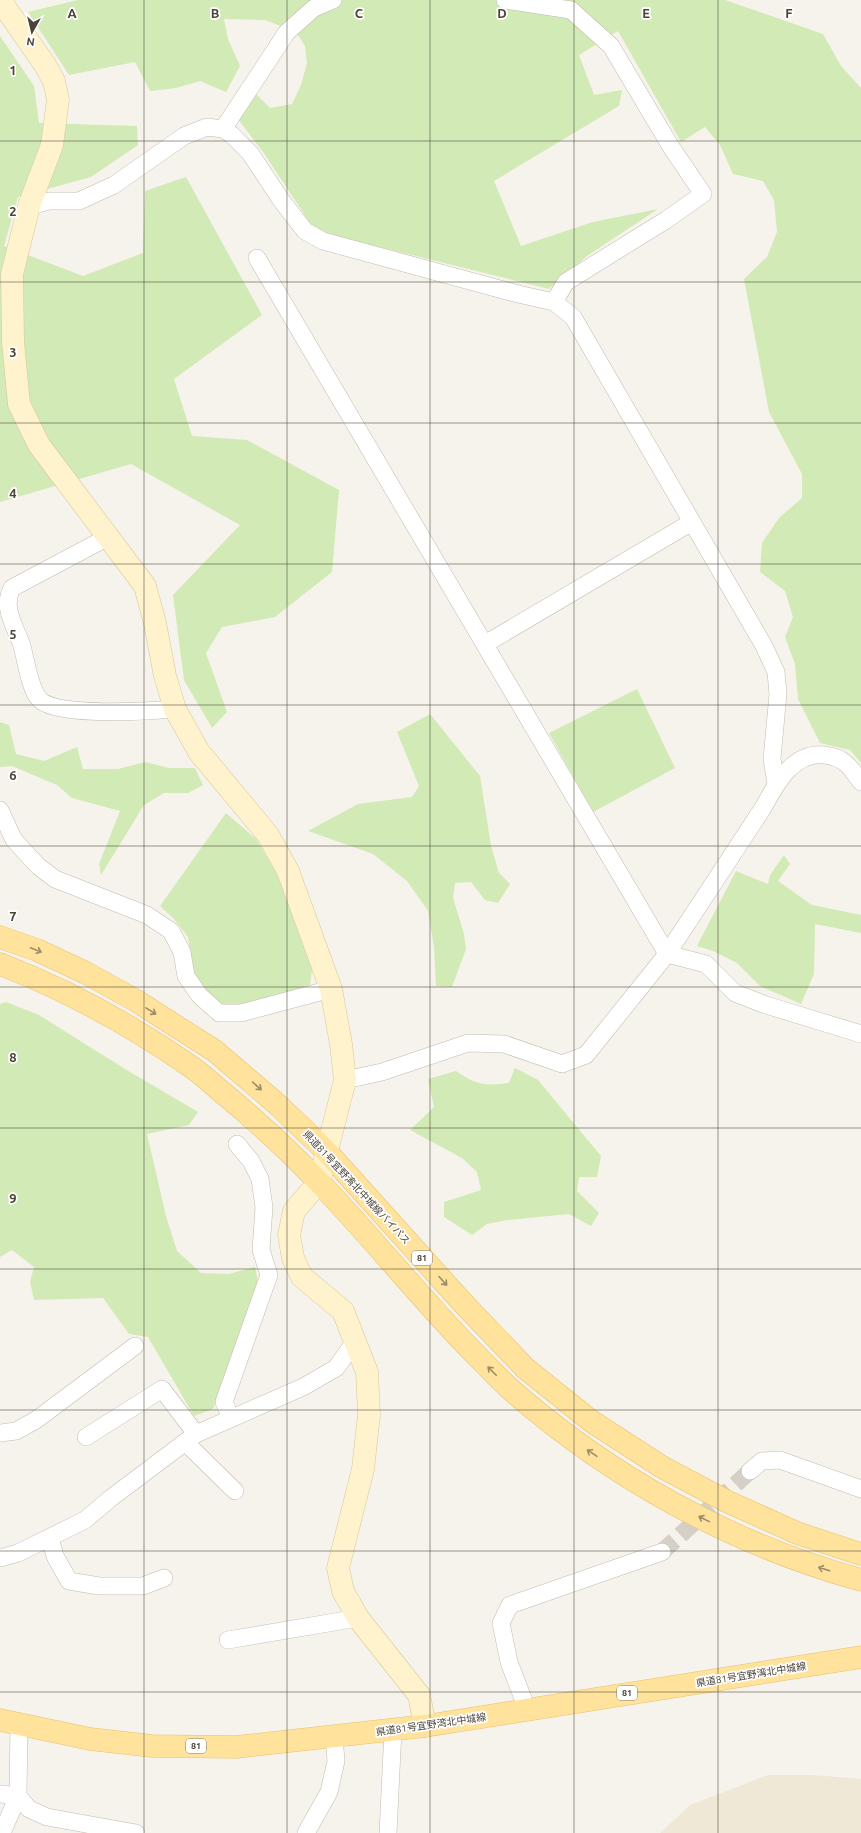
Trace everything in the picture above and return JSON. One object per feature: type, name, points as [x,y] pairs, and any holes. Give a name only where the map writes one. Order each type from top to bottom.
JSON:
[{"type":"main road","name":"県道81号宜野湾北中城線バイパス","points":[[0,936],[37,950],[86,973],[135,1000],[215,1050],[327,1152],[462,1302],[526,1368],[591,1421],[662,1467],[726,1501],[797,1533],[861,1554]]},
{"type":"main road","name":"81","points":[[0,964],[76,997],[113,1017],[191,1067],[266,1129],[319,1182],[450,1329],[508,1387],[579,1444],[666,1500],[711,1523],[758,1545],[796,1560],[861,1580]]},
{"type":"main road","name":"県道81号宜野湾北中城線","points":[[9,1722],[90,1739],[152,1746],[236,1747],[425,1726],[861,1657]]},
{"type":"street","points":[[0,0],[45,65],[54,81],[58,100],[52,145],[29,206],[12,274],[13,342],[19,404],[39,445],[145,586],[155,623],[165,676],[175,709],[199,752],[268,835],[288,871],[331,989],[341,1044],[345,1080],[319,1182],[294,1211],[289,1235],[293,1258],[302,1277],[343,1311],[368,1372],[369,1415],[363,1469],[338,1568],[342,1591],[358,1618],[419,1695],[425,1726]]},
{"type":"street","points":[[223,129],[287,32],[314,8],[333,0]]},
{"type":"street","points":[[505,0],[571,10],[611,46],[671,147],[703,194],[666,220],[566,282],[554,302]]},
{"type":"street","points":[[29,206],[49,201],[79,201],[114,185],[184,136],[207,126],[223,129],[232,135],[250,153],[281,200],[305,231],[323,241],[518,294],[554,302],[573,317],[764,646],[776,672],[778,694],[772,758],[776,784]]},
{"type":"street","points":[[257,258],[667,954],[706,964],[735,993],[766,1005],[861,1034]]},
{"type":"street","points":[[485,644],[692,522]]},
{"type":"street","points":[[108,537],[12,588],[8,596],[7,605],[24,653],[34,692],[41,700],[71,709],[123,712],[175,709]]},
{"type":"street","points":[[345,1080],[382,1072],[468,1043],[504,1044],[562,1064],[586,1055],[667,954],[763,808],[776,784],[795,763],[816,754],[832,756],[845,763],[861,782]]},
{"type":"street","points":[[0,810],[14,840],[38,866],[55,879],[147,915],[171,931],[182,952],[186,976],[199,995],[219,1013],[241,1013],[331,989]]},
{"type":"street","points":[[231,1418],[224,1402],[269,1275],[261,1250],[264,1207],[260,1179],[251,1160],[237,1144]]},
{"type":"street","points":[[0,1558],[18,1553],[85,1520],[111,1498],[191,1438],[231,1418],[303,1387],[336,1368],[356,1340]]},
{"type":"street","points":[[0,1434],[16,1431],[36,1420],[135,1346]]},
{"type":"street","points":[[86,1437],[162,1389],[191,1438],[235,1491]]},
{"type":"street","points":[[750,1471],[762,1461],[780,1460],[861,1489]]},
{"type":"street","points":[[50,1538],[55,1556],[69,1581],[99,1586],[143,1586],[164,1578]]},
{"type":"street","points":[[527,1709],[508,1662],[501,1623],[510,1605],[662,1552]]},
{"type":"street","points":[[228,1640],[358,1618]]},
{"type":"street","points":[[2,1833],[18,1796],[9,1722]]},
{"type":"street","points":[[388,1833],[393,1730]]},
{"type":"street","points":[[306,1833],[329,1792],[336,1761],[334,1736]]},
{"type":"street","points":[[0,1794],[18,1796],[29,1809],[47,1817],[136,1833]]},
{"type":"street","points":[[47,1817],[64,1833]]},
{"type":"shaded area","points":[[768,1775],[813,1775],[861,1779],[861,1833],[660,1833],[690,1805]]},
{"type":"green space","points":[[78,0],[725,0],[823,34],[841,66],[861,88],[861,763],[850,750],[820,743],[798,699],[795,664],[785,637],[793,617],[785,591],[760,572],[762,543],[779,518],[802,498],[802,474],[769,412],[744,279],[767,257],[777,232],[774,200],[763,181],[733,174],[720,145],[705,127],[681,142],[618,31],[579,55],[594,95],[622,90],[619,106],[494,181],[521,246],[593,222],[658,209],[587,256],[549,289],[331,235],[312,226],[263,152],[237,118],[255,93],[270,108],[292,104],[301,85],[307,63],[305,46],[296,32],[265,20],[224,19],[228,39],[240,66],[226,92],[200,81],[176,88],[150,91],[135,62],[69,75],[28,12]]},
{"type":"green space","points":[[0,36],[34,86],[39,123],[137,126],[138,145],[91,177],[18,197],[4,246],[83,276],[143,253],[145,191],[186,177],[262,315],[174,379],[192,436],[247,440],[339,490],[332,572],[275,617],[222,627],[206,653],[227,712],[212,728],[184,680],[173,595],[240,525],[131,464],[0,502]]},
{"type":"green space","points":[[637,689],[675,768],[593,812],[549,733]]},
{"type":"green space","points":[[430,714],[480,776],[491,846],[499,873],[510,884],[498,903],[485,900],[471,882],[455,883],[453,898],[464,934],[466,949],[452,987],[436,986],[434,947],[428,911],[407,881],[373,854],[308,831],[358,804],[412,797],[419,786],[397,732]]},
{"type":"green space","points":[[0,722],[9,725],[16,754],[44,761],[77,747],[83,769],[118,769],[145,762],[169,768],[195,768],[203,785],[188,793],[164,793],[144,805],[101,875],[99,864],[120,811],[72,798],[57,785],[12,766],[0,767]]},
{"type":"green space","points":[[226,813],[256,839],[277,874],[312,970],[310,985],[241,1007],[218,1006],[201,989],[193,970],[188,937],[173,918],[160,906]]},
{"type":"green space","points":[[784,855],[790,864],[778,881],[812,905],[861,915],[861,933],[815,924],[814,974],[801,1004],[760,986],[737,963],[713,951],[697,946],[736,871],[768,884],[770,875]]},
{"type":"green space","points":[[6,1002],[39,1015],[125,1069],[198,1112],[189,1125],[147,1134],[166,1216],[177,1251],[201,1273],[229,1274],[255,1267],[258,1281],[213,1409],[194,1416],[148,1337],[129,1334],[103,1298],[34,1300],[30,1282],[34,1267],[12,1250],[0,1257],[0,1004]]},
{"type":"green space","points":[[515,1068],[538,1080],[601,1156],[597,1177],[579,1177],[577,1191],[599,1213],[591,1226],[569,1214],[507,1220],[487,1224],[472,1235],[444,1217],[444,1202],[481,1190],[477,1172],[462,1158],[410,1130],[434,1107],[428,1079],[456,1071],[475,1082],[487,1084],[509,1083]]},
{"type":"tunnel","points":[[662,1552],[750,1471]]}]
